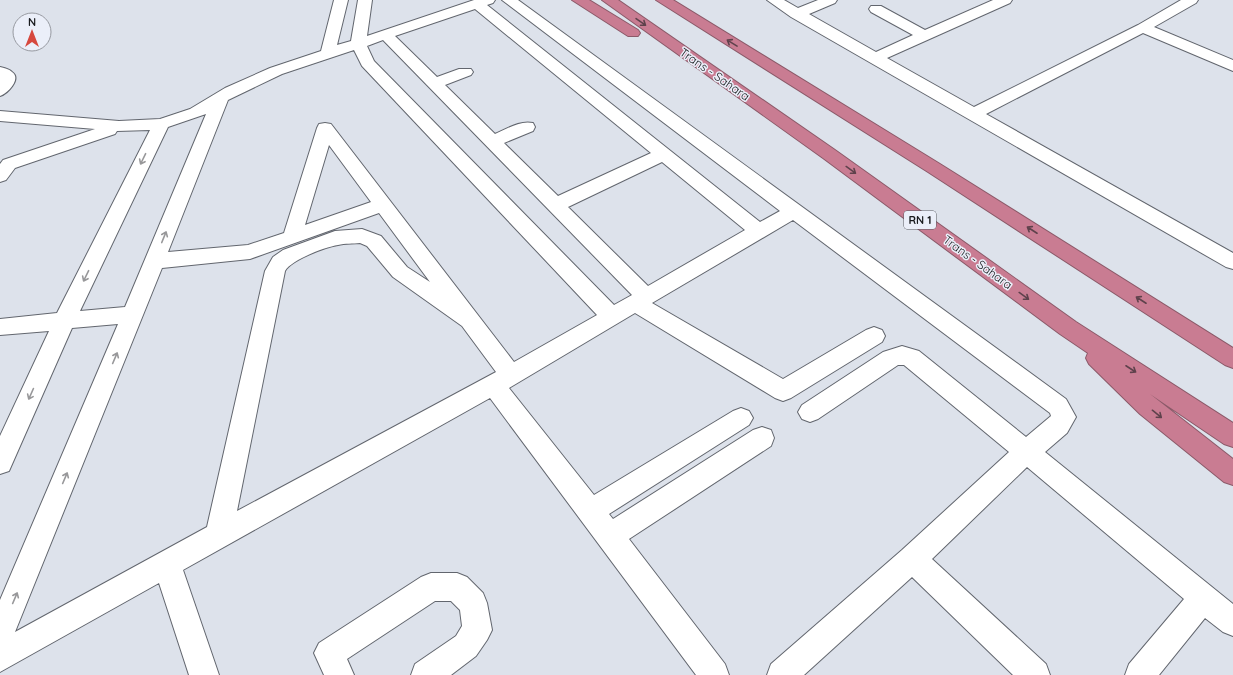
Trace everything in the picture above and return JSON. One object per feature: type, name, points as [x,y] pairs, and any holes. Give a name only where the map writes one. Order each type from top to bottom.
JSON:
[{"type":"highway","points":[[579,0],[829,154]]},
{"type":"highway","name":"Trans - Sahara","points":[[609,0],[829,154],[1068,328],[1233,436]]},
{"type":"highway","points":[[663,0],[934,168],[1233,359]]},
{"type":"highway","points":[[690,0],[732,27],[934,168]]},
{"type":"highway","points":[[1159,312],[1233,353]]},
{"type":"highway","points":[[1068,328],[1104,366],[1148,407],[1233,474]]},
{"type":"street","points":[[328,53],[341,0]]},
{"type":"street","points":[[365,0],[358,43],[367,63],[612,316]]},
{"type":"street","points":[[509,0],[1058,406],[1064,418],[1058,426],[1025,453],[912,558],[782,675]]},
{"type":"street","points":[[774,0],[796,14],[1233,262]]},
{"type":"street","points":[[796,14],[830,0]]},
{"type":"street","points":[[875,58],[1005,0]]},
{"type":"street","points":[[973,114],[1143,28],[1191,0]]},
{"type":"street","points":[[0,116],[119,126],[161,124],[196,113],[248,83],[328,53],[483,2],[664,154],[760,232]]},
{"type":"street","points":[[876,9],[925,36]]},
{"type":"street","points":[[1143,28],[1233,66]]},
{"type":"street","points":[[385,34],[556,205],[640,300],[783,391],[874,336]]},
{"type":"street","points":[[0,72],[7,75],[7,82],[0,91]]},
{"type":"street","points":[[434,84],[465,72]]},
{"type":"street","points":[[0,634],[133,314],[220,99]]},
{"type":"street","points":[[0,463],[64,321],[161,124]]},
{"type":"street","points":[[0,176],[9,164],[119,126]]},
{"type":"street","points":[[492,142],[527,127]]},
{"type":"street","points":[[292,237],[325,128],[469,320],[502,380],[591,511],[714,675]]},
{"type":"street","points":[[556,205],[664,154]]},
{"type":"street","points":[[154,261],[250,252],[382,205]]},
{"type":"street","points":[[0,657],[502,380],[794,211]]},
{"type":"street","points":[[219,535],[275,271],[280,262],[290,255],[335,238],[362,236],[374,241],[400,272],[469,320]]},
{"type":"street","points":[[0,327],[133,314]]},
{"type":"street","points":[[810,412],[891,358],[902,355],[911,357],[1025,453],[1233,622]]},
{"type":"street","points":[[591,511],[741,418]]},
{"type":"street","points":[[610,536],[762,438]]},
{"type":"street","points":[[912,558],[1035,675]]},
{"type":"street","points":[[167,564],[204,675]]},
{"type":"street","points":[[339,675],[329,653],[431,587],[457,587],[473,603],[477,630],[466,646],[426,675]]},
{"type":"street","points":[[1140,675],[1203,598]]}]
